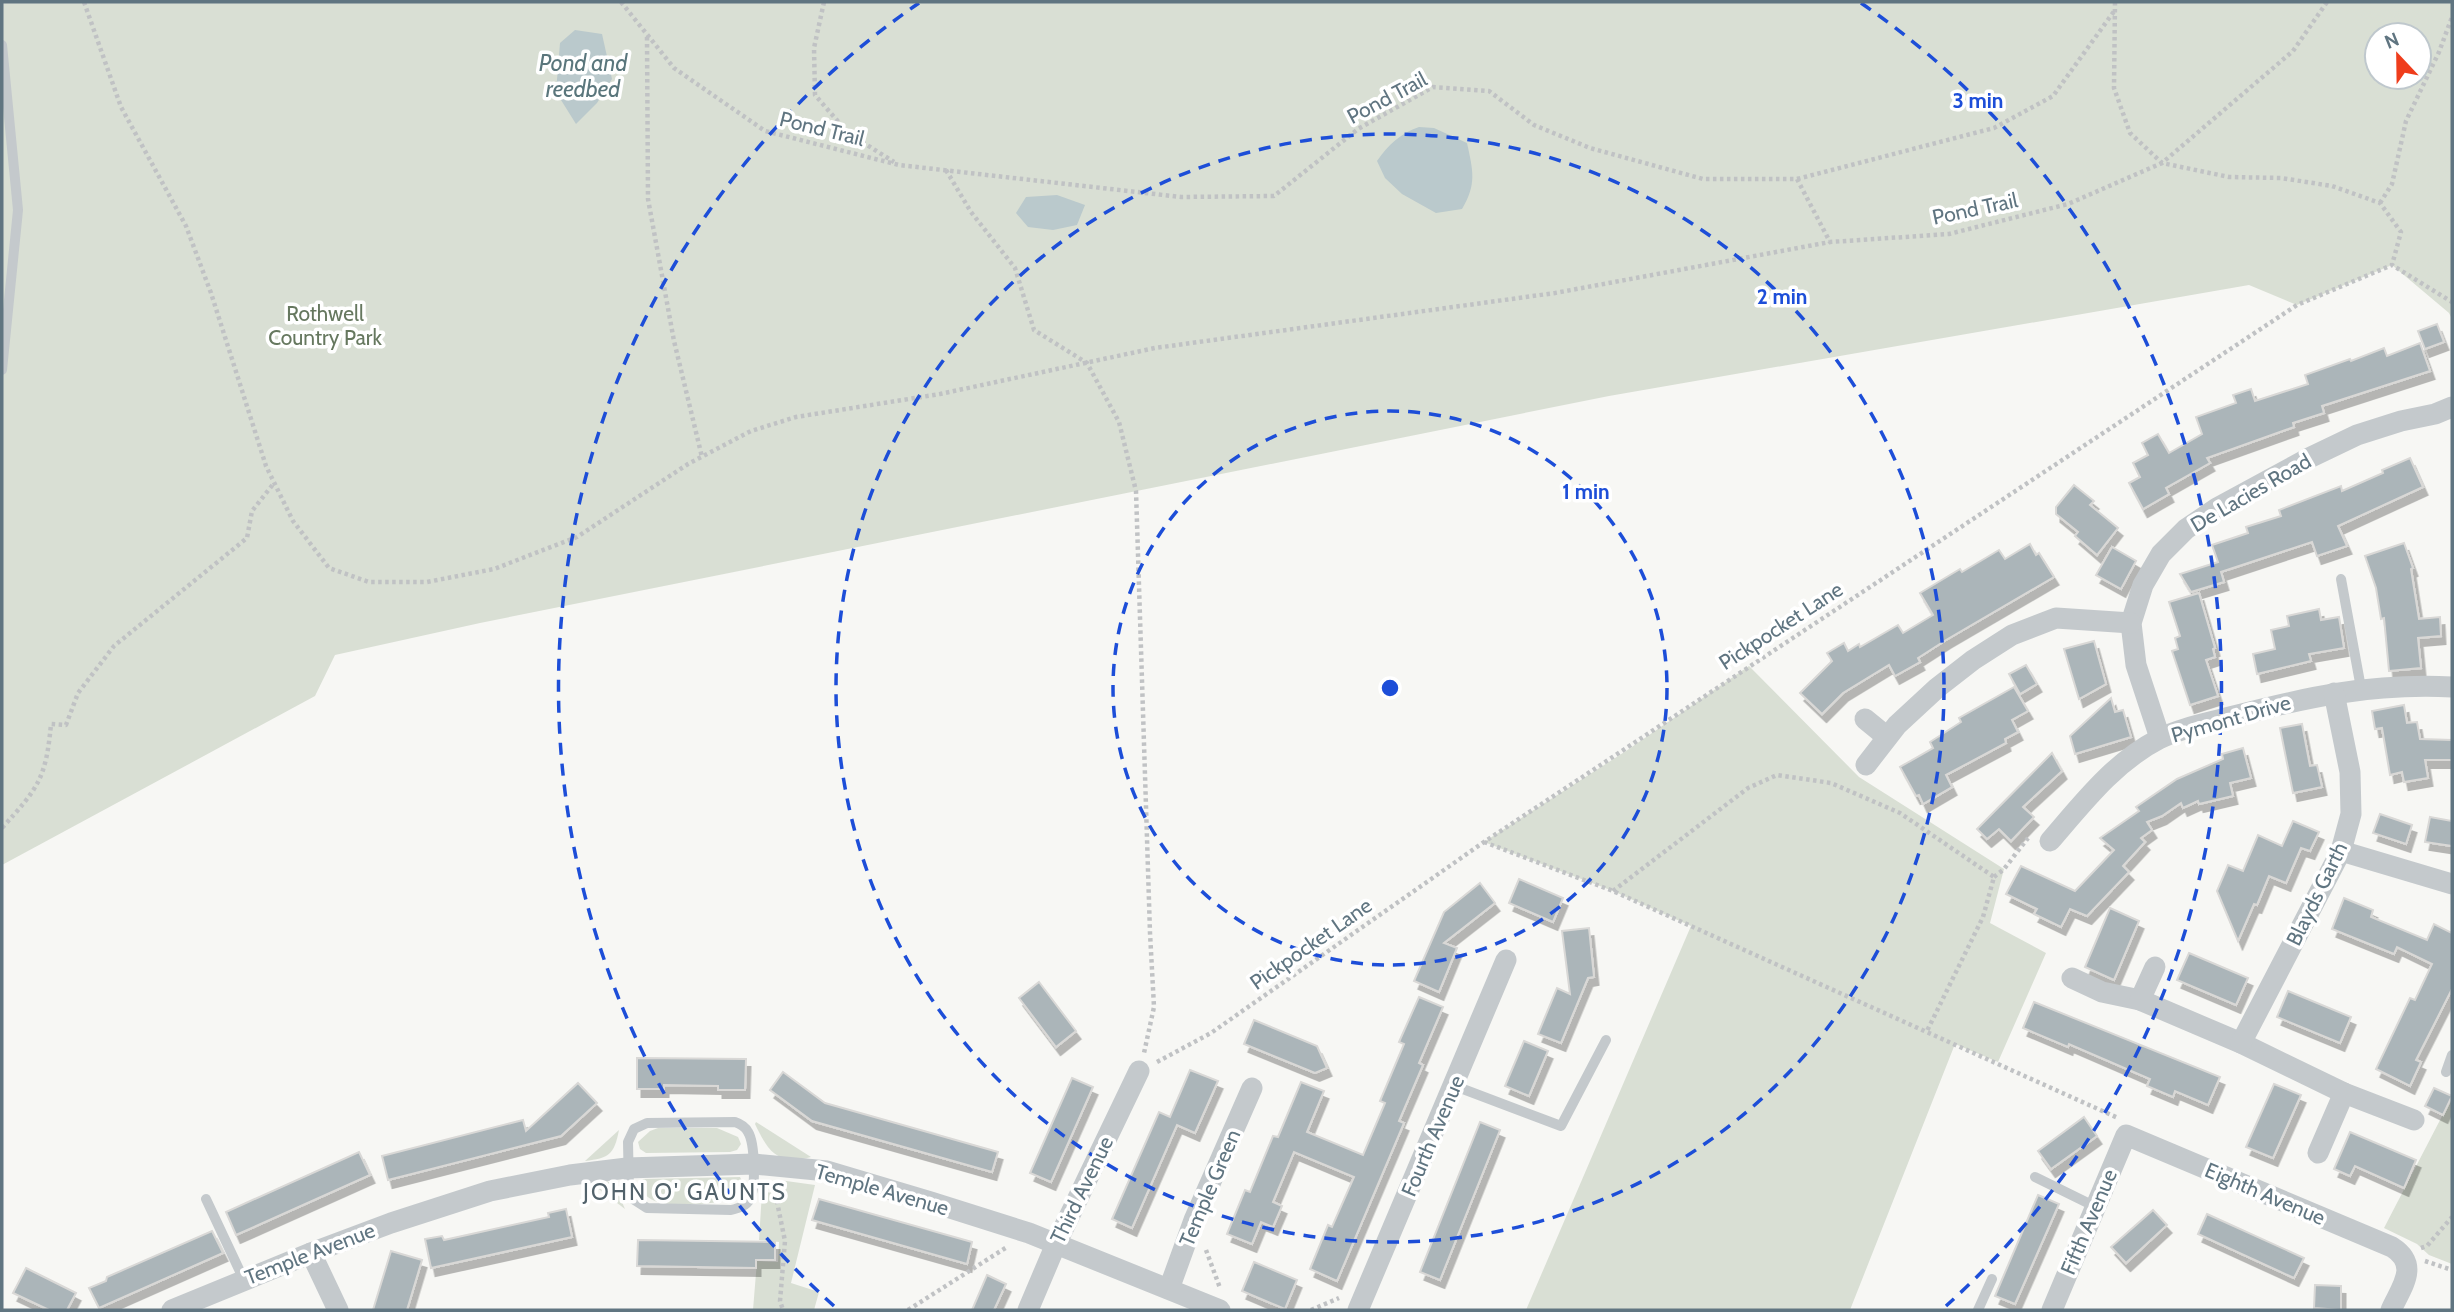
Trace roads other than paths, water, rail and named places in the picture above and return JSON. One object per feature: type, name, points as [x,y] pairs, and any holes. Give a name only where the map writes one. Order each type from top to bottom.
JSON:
[{"type":"street","name":"De Lacies Road","points":[[2160,738],[2136,665],[2131,622],[2143,585],[2161,554],[2186,529],[2217,508],[2309,458],[2357,435],[2452,407]]},
{"type":"street","points":[[1866,765],[1887,737],[1937,688],[2012,635],[2056,618],[2131,622]]},
{"type":"street","name":"Pymont Drive","points":[[2050,841],[2093,792],[2131,757],[2160,738],[2293,701],[2361,688],[2408,685],[2452,687]]},
{"type":"street","name":"Blayds Garth","points":[[2241,1043],[2341,852],[2351,814],[2350,772],[2334,693]]},
{"type":"street","points":[[1865,719],[1887,737]]},
{"type":"street","points":[[2341,852],[2452,884]]},
{"type":"street","name":"Fourth Avenue","points":[[1358,1310],[1506,960]]},
{"type":"street","points":[[2140,1000],[2155,967]]},
{"type":"street","points":[[2072,978],[2102,992],[2140,1000],[2241,1043],[2344,1093],[2414,1120]]},
{"type":"street","name":"Third Avenue","points":[[1028,1310],[1056,1244],[1139,1071]]},
{"type":"street","name":"Temple Green","points":[[1169,1289],[1194,1220],[1252,1088]]},
{"type":"street","points":[[2318,1153],[2344,1093]]},
{"type":"street","name":"Fifth Avenue","points":[[2052,1310],[2126,1135]]},
{"type":"street","name":"Eighth Avenue","points":[[2126,1135],[2392,1247],[2403,1255],[2407,1263],[2407,1275],[2391,1310]]},
{"type":"street","name":"Temple Avenue","points":[[172,1310],[391,1223],[490,1191],[570,1175],[627,1168],[762,1164],[827,1171],[1029,1233],[1169,1289],[1222,1304]]},
{"type":"street","points":[[311,1253],[338,1310]]},
{"type":"lane","points":[[2,45],[18,210],[2,369]]},
{"type":"lane","points":[[2341,579],[2361,688]]},
{"type":"lane","points":[[1455,1086],[1561,1126],[1606,1040]]},
{"type":"lane","points":[[2446,1072],[2452,1055]]},
{"type":"lane","points":[[735,1122],[750,1134],[762,1164],[749,1200],[731,1210],[647,1208],[639,1205],[629,1192],[627,1168],[630,1135],[634,1129],[647,1123],[735,1122]]},
{"type":"lane","points":[[2035,1177],[2096,1207]]},
{"type":"lane","points":[[206,1199],[244,1280]]},
{"type":"lane","points":[[1982,1309],[1992,1279]]},
{"type":"water","name":"Pond and reedbed","points":[[575,30],[602,34],[612,79],[597,103],[576,124],[556,92],[560,43]]},
{"type":"water","points":[[1419,127],[1434,128],[1467,143],[1472,185],[1462,209],[1436,213],[1402,194],[1385,178],[1377,161],[1395,140]]},
{"type":"water","points":[[1057,195],[1085,205],[1077,225],[1053,230],[1028,227],[1016,213],[1026,197]]},
{"type":"district","name":"JOHN O' GAUNTS","points":[[685,1192]]},
{"type":"park label","name":"Rothwell Country Park","points":[[325,326]]}]
